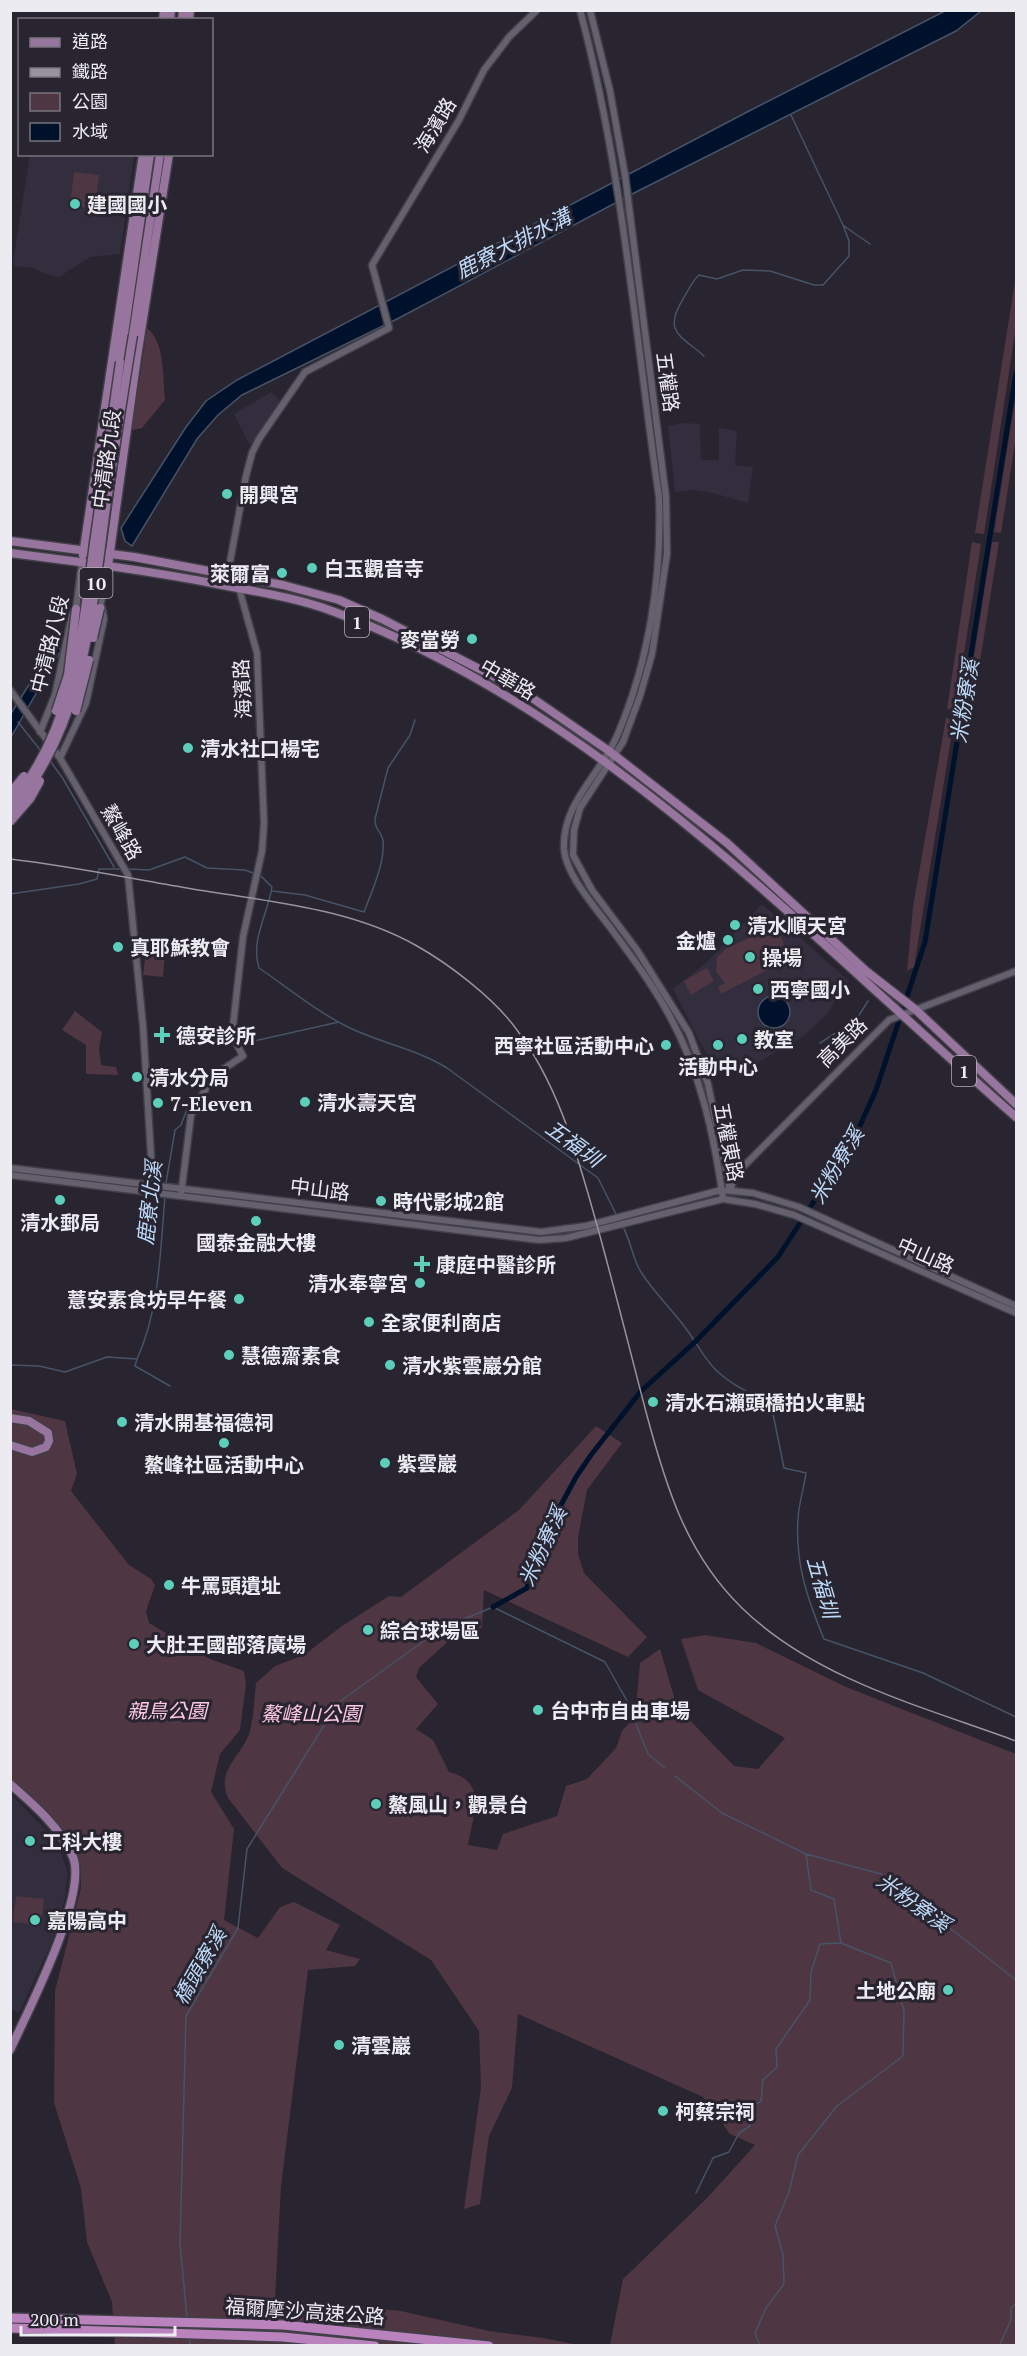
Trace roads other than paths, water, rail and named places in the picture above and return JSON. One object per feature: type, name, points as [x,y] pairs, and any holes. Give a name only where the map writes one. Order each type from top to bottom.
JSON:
[{"type":"highway","name":"福爾摩沙高速公路","points":[[10,2318],[283,2325],[489,2346]]},
{"type":"highway","name":"福爾摩沙高速公路","points":[[10,2328],[283,2337],[375,2346]]},
{"type":"main road","name":"中清路九段","points":[[82,562],[116,362],[143,156]]},
{"type":"main road","name":"中清路九段","points":[[116,362],[150,156]]},
{"type":"main road","name":"中清路九段","points":[[10,813],[40,773],[73,702],[91,616],[160,156]]},
{"type":"main road","name":"中清路九段","points":[[108,566],[137,357],[169,156]]},
{"type":"main road","name":"中清路九段","points":[[135,326],[137,357]]},
{"type":"main road","name":"10","points":[[10,804],[37,765],[69,694],[83,626],[116,362]]},
{"type":"main road","name":"中華路","points":[[10,541],[110,554],[232,576],[339,600],[382,618],[522,692],[612,753],[727,843],[866,971],[915,1010]]},
{"type":"main road","name":"中華路","points":[[10,553],[82,562],[239,588],[332,611],[416,647],[516,700],[717,850],[897,1015]]},
{"type":"main road","points":[[10,822],[30,799],[73,718],[84,683],[101,607]]},
{"type":"main road","points":[[10,794],[40,748],[59,705],[68,675],[76,609]]},
{"type":"main road","name":"1","points":[[915,1010],[1017,1104]]},
{"type":"main road","name":"1","points":[[897,1015],[1017,1117]]},
{"type":"main road","points":[[10,1418],[43,1427],[48,1433],[49,1441],[46,1447],[32,1452],[10,1445]]},
{"type":"main road","points":[[10,1784],[64,1840],[72,1856],[75,1876],[60,1936],[10,2050]]},
{"type":"street","name":"海濱路","points":[[181,1192],[191,1115],[213,1076],[243,1056],[232,1035],[243,938],[262,852],[264,823],[257,653],[239,588],[229,567],[252,453],[305,372],[389,328],[372,265],[459,120],[484,70],[509,37],[537,10]]},
{"type":"street","name":"五權路","points":[[580,10],[602,93],[620,202],[659,497],[660,535],[657,577],[643,658],[634,693],[612,753]]},
{"type":"street","name":"五權路","points":[[590,10],[610,91],[625,175],[666,497],[668,554],[648,671],[632,719],[612,753]]},
{"type":"street","name":"中清路八段","points":[[40,732],[55,695],[72,615],[76,609],[82,562]]},
{"type":"street","name":"中清路八段","points":[[60,758],[86,704],[104,619],[101,607],[108,566]]},
{"type":"street","name":"鰲峰路","points":[[10,690],[60,758],[128,875],[143,1026],[153,1189]]},
{"type":"street","name":"五權東路","points":[[612,753],[573,806],[567,826],[565,856],[580,886],[657,993],[685,1046],[703,1097],[723,1199]]},
{"type":"street","name":"五權東路","points":[[604,764],[580,808],[574,830],[573,855],[592,890],[637,950],[689,1033],[708,1084],[730,1191],[723,1199]]},
{"type":"street","name":"高美路","points":[[730,1191],[736,1174],[860,1046],[897,1015],[1017,971]]},
{"type":"street","name":"中山路","points":[[10,1168],[153,1189]]},
{"type":"street","name":"中山路","points":[[10,1175],[541,1232],[586,1226],[721,1190],[753,1193],[799,1207],[824,1224]]},
{"type":"street","name":"中山路","points":[[181,1192],[539,1240],[566,1238],[723,1199],[755,1204],[824,1224],[1017,1313]]},
{"type":"street","name":"中山路","points":[[918,1266],[1017,1306]]},
{"type":"water","name":"鹿寮大排水溝","points":[[945,11],[981,11],[956,31],[636,192],[399,318],[242,395],[218,415],[197,439],[132,546],[125,541],[121,528],[186,427],[206,401],[237,380],[749,111]]},
{"type":"water","points":[[54,645],[61,650],[11,737],[10,715]]},
{"type":"water","points":[[774,996],[785,1001],[790,1012],[785,1023],[774,1028],[763,1023],[758,1012],[763,1001]]},
{"type":"waterway","points":[[704,356],[677,333],[674,319],[692,283],[699,275],[717,279],[743,270],[770,271],[814,285],[823,285],[849,256],[849,241],[843,225],[791,115]]},
{"type":"waterway","points":[[844,226],[870,244]]},
{"type":"waterway","name":"米粉寮溪","points":[[493,1607],[527,1588],[533,1557],[576,1477],[641,1391],[694,1343],[778,1257],[853,1141],[876,1090],[925,942],[1016,373]]},
{"type":"waterway","points":[[272,891],[305,895],[364,912],[382,858],[383,841],[375,819],[388,768],[410,735],[415,720]]},
{"type":"waterway","points":[[18,722],[41,751]]},
{"type":"waterway","points":[[50,761],[62,777],[114,867]]},
{"type":"waterway","name":"五福圳","points":[[128,869],[149,870],[185,857],[207,868],[245,870],[253,873]]},
{"type":"waterway","name":"五福圳","points":[[10,894],[79,884],[97,879],[99,869],[120,869]]},
{"type":"waterway","name":"五福圳","points":[[261,876],[272,887],[258,937],[259,968],[336,1021],[447,1068],[598,1178],[617,1216]]},
{"type":"waterway","points":[[820,1043],[856,1020],[868,1001]]},
{"type":"waterway","name":"鹿寮北溪","points":[[242,1047],[254,1041],[339,1022]]},
{"type":"waterway","points":[[148,1049],[148,1060]]},
{"type":"waterway","name":"鹿寮北溪","points":[[166,1183],[175,1130],[181,1125],[187,1109]]},
{"type":"waterway","name":"鹿寮北溪","points":[[10,1365],[39,1366],[65,1372],[107,1357],[137,1359],[145,1340],[155,1300],[165,1197]]},
{"type":"waterway","name":"五福圳","points":[[622,1225],[641,1272],[682,1323],[708,1361],[727,1380],[767,1402],[772,1409],[784,1468],[806,1473],[799,1512],[798,1550],[812,1609],[824,1639],[923,1673],[1016,1717]]},
{"type":"waterway","points":[[137,1359],[135,1366],[170,1386]]},
{"type":"waterway","name":"橋頭寮溪","points":[[187,2318],[180,2244],[186,2016],[238,1928],[247,1849],[338,1703],[440,1629],[493,1607],[605,1662],[626,1699],[648,1754],[665,1768]]},
{"type":"waterway","name":"米粉寮溪","points":[[675,1776],[722,1813],[806,1854],[881,1874],[1016,1980]]},
{"type":"waterway","points":[[760,2346],[755,2333],[766,2308],[784,2284],[783,2255],[775,2226],[789,2192],[798,2155],[837,2106],[903,2056],[904,2011],[891,1963],[841,1943],[834,1899],[811,1890],[806,1854]]},
{"type":"waterway","points":[[696,2193],[713,2158],[729,2152],[739,2133],[750,2126],[746,2115],[751,2105],[761,2102],[763,2080],[777,2067],[776,2049],[810,2000],[811,1972],[820,1944],[841,1943]]},
{"type":"waterway","points":[[999,2346],[1011,2320],[1011,2308],[1016,2304]]},
{"type":"waterway","name":"橋頭寮溪","points":[[189,2337],[190,2346]]},
{"type":"railway","points":[[10,859],[305,907],[363,922],[417,946],[443,962],[482,993],[505,1015],[529,1048],[543,1071],[564,1118],[581,1168],[670,1493],[707,1566],[723,1588],[743,1609],[772,1634],[804,1655],[873,1689],[1016,1741]]},
{"type":"place","name":"建國國小","points":[[75,204]]},
{"type":"place","name":"開興宮","points":[[227,494]]},
{"type":"place","name":"白玉觀音寺","points":[[312,568]]},
{"type":"place","name":"萊爾富","points":[[282,573]]},
{"type":"place","name":"麥當勞","points":[[472,639]]},
{"type":"place","name":"清水社口楊宅","points":[[188,748]]},
{"type":"place","name":"清水順天宮","points":[[735,925]]},
{"type":"place","name":"金爐","points":[[728,940]]},
{"type":"place","name":"真耶穌教會","points":[[118,947]]},
{"type":"place","name":"操場","points":[[750,957]]},
{"type":"place","name":"西寧國小","points":[[758,989]]},
{"type":"place","name":"德安診所","points":[[162,1035]]},
{"type":"place","name":"教室","points":[[742,1039]]},
{"type":"place","name":"西寧社區活動中心","points":[[666,1045]]},
{"type":"place","name":"活動中心","points":[[718,1045]]},
{"type":"place","name":"清水分局","points":[[137,1077]]},
{"type":"place","name":"清水壽天宮","points":[[305,1102]]},
{"type":"place","name":"7-Eleven","points":[[158,1103]]},
{"type":"place","name":"清水郵局","points":[[60,1200]]},
{"type":"place","name":"時代影城2館","points":[[381,1201]]},
{"type":"place","name":"國泰金融大樓","points":[[256,1221]]},
{"type":"place","name":"康庭中醫診所","points":[[422,1264]]},
{"type":"place","name":"清水奉寧宮","points":[[420,1283]]},
{"type":"place","name":"薏安素食坊早午餐","points":[[239,1299]]},
{"type":"place","name":"全家便利商店","points":[[369,1322]]},
{"type":"place","name":"慧德齋素食","points":[[229,1355]]},
{"type":"place","name":"清水紫雲巖分館","points":[[390,1365]]},
{"type":"place","name":"清水石瀨頭橋拍火車點","points":[[653,1402]]},
{"type":"place","name":"清水開基福德祠","points":[[122,1422]]},
{"type":"place","name":"鰲峰社區活動中心","points":[[224,1443]]},
{"type":"place","name":"紫雲巖","points":[[385,1463]]},
{"type":"place","name":"牛罵頭遺址","points":[[169,1585]]},
{"type":"place","name":"綜合球場區","points":[[368,1630]]},
{"type":"place","name":"大肚王國部落廣場","points":[[134,1644]]},
{"type":"place","name":"台中市自由車場","points":[[538,1710]]},
{"type":"place","name":"鰲風山，觀景台","points":[[376,1804]]},
{"type":"place","name":"工科大樓","points":[[30,1841]]},
{"type":"place","name":"嘉陽高中","points":[[35,1920]]},
{"type":"place","name":"土地公廟","points":[[948,1990]]},
{"type":"place","name":"清雲巖","points":[[339,2045]]},
{"type":"place","name":"柯蔡宗祠","points":[[663,2111]]},
{"type":"park label","name":"親鳥公園","points":[[167,1710]]},
{"type":"park label","name":"鰲峰山公園","points":[[311,1713]]}]
